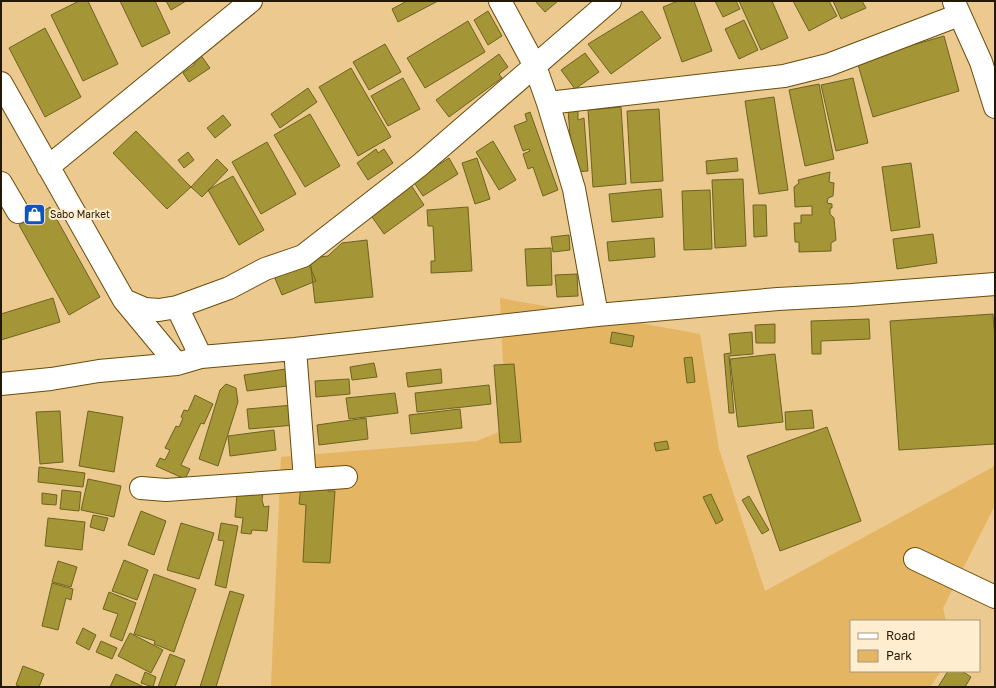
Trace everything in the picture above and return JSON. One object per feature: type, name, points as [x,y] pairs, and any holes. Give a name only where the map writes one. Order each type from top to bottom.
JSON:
[{"type":"street","points":[[48,167],[251,1]]},
{"type":"street","points":[[500,1],[535,66],[548,103],[574,189],[597,315]]},
{"type":"street","points":[[124,300],[146,309],[159,310],[177,307],[229,288],[265,270],[303,256],[420,165],[610,1]]},
{"type":"street","points":[[548,103],[784,76],[828,65],[956,8],[988,57],[995,107]]},
{"type":"street","points":[[1,83],[124,300],[177,364]]},
{"type":"street","points":[[1,183],[18,212]]},
{"type":"street","points":[[1,384],[51,379],[99,371],[177,364],[202,357],[295,349],[597,315],[778,299],[995,284]]},
{"type":"street","points":[[177,307],[202,357]]},
{"type":"street","points":[[295,349],[304,480]]},
{"type":"street","points":[[141,488],[166,490],[346,477]]},
{"type":"street","points":[[915,559],[995,597]]},
{"type":"green space","points":[[500,298],[700,334],[719,449],[765,591],[995,466],[995,505],[943,608],[946,620],[850,620],[850,672],[940,672],[930,687],[271,687],[281,457],[477,441],[506,429]]},
{"type":"building","points":[[79,1],[88,1],[118,64],[83,81],[51,15]]},
{"type":"building","points":[[120,1],[155,1],[170,33],[142,47]]},
{"type":"building","points":[[166,1],[186,1],[171,10]]},
{"type":"building","points":[[407,1],[438,1],[398,22],[392,9]]},
{"type":"building","points":[[535,1],[558,1],[545,12]]},
{"type":"building","points":[[678,1],[694,1],[712,51],[682,62],[663,7]]},
{"type":"building","points":[[715,1],[736,1],[740,9],[723,17]]},
{"type":"building","points":[[739,1],[772,1],[788,38],[761,50]]},
{"type":"building","points":[[793,1],[829,1],[837,16],[809,31]]},
{"type":"building","points":[[833,1],[862,1],[866,8],[841,19]]},
{"type":"building","points":[[488,11],[502,36],[488,45],[474,20]]},
{"type":"building","points":[[642,11],[661,38],[611,74],[588,44]]},
{"type":"building","points":[[744,20],[758,50],[739,59],[725,29]]},
{"type":"building","points":[[468,21],[485,52],[425,88],[407,58]]},
{"type":"building","points":[[45,28],[81,97],[45,117],[9,48]]},
{"type":"building","points":[[944,36],[959,91],[873,117],[857,61]]},
{"type":"building","points":[[385,44],[401,72],[369,90],[353,62]]},
{"type":"building","points":[[585,53],[599,72],[575,89],[561,70]]},
{"type":"building","points":[[200,54],[210,68],[189,82],[183,73],[195,64],[192,60]]},
{"type":"building","points":[[499,54],[508,67],[499,74],[502,78],[449,117],[436,100]]},
{"type":"building","points":[[351,68],[391,137],[358,156],[319,87]]},
{"type":"building","points":[[403,78],[420,109],[388,126],[371,96]]},
{"type":"building","points":[[853,78],[868,143],[836,151],[821,85]]},
{"type":"building","points":[[819,84],[834,159],[805,166],[789,90]]},
{"type":"building","points":[[308,88],[317,102],[280,128],[271,114]]},
{"type":"building","points":[[774,97],[788,190],[759,194],[745,101]]},
{"type":"building","points":[[621,107],[626,184],[593,187],[588,110]]},
{"type":"building","points":[[659,109],[663,181],[631,183],[627,111]]},
{"type":"building","points":[[568,110],[578,110],[578,120],[584,118],[588,171],[573,172]]},
{"type":"building","points":[[530,112],[558,190],[543,196],[533,167],[528,169],[523,154],[530,151],[529,149],[523,151],[514,126],[527,121],[525,114]]},
{"type":"building","points":[[310,114],[340,166],[305,187],[274,135]]},
{"type":"building","points":[[223,115],[231,125],[215,138],[207,128]]},
{"type":"building","points":[[136,131],[191,187],[167,209],[113,153]]},
{"type":"building","points":[[493,141],[516,180],[499,190],[476,152]]},
{"type":"building","points":[[267,142],[296,194],[261,214],[232,162]]},
{"type":"building","points":[[376,149],[378,153],[384,149],[393,163],[368,180],[357,163]]},
{"type":"building","points":[[188,152],[194,160],[184,168],[178,160]]},
{"type":"building","points":[[449,158],[458,174],[423,196],[413,181]]},
{"type":"building","points":[[477,158],[490,199],[475,204],[462,163]]},
{"type":"building","points":[[737,158],[738,171],[707,174],[706,161]]},
{"type":"building","points":[[217,159],[228,170],[202,197],[191,187]]},
{"type":"building","points":[[911,163],[920,227],[891,231],[882,167]]},
{"type":"building","points":[[830,172],[829,182],[834,183],[833,196],[828,198],[827,203],[832,204],[830,214],[834,218],[836,240],[831,243],[831,251],[799,252],[799,242],[795,242],[794,223],[801,223],[801,215],[812,215],[812,206],[795,207],[794,187],[799,183],[798,180]]},
{"type":"building","points":[[233,176],[264,230],[239,245],[208,190]]},
{"type":"building","points":[[743,179],[746,246],[715,248],[712,180]]},
{"type":"building","points":[[411,185],[424,205],[384,234],[370,214]]},
{"type":"building","points":[[661,189],[663,217],[612,222],[609,194]]},
{"type":"building","points":[[710,190],[712,249],[684,250],[682,191]]},
{"type":"building","points":[[753,205],[766,205],[767,236],[754,237]]},
{"type":"building","points":[[50,207],[100,297],[69,315],[19,225]]},
{"type":"building","points":[[468,207],[472,271],[431,273],[431,261],[435,261],[433,226],[428,226],[427,210]]},
{"type":"building","points":[[933,234],[937,263],[897,269],[893,239]]},
{"type":"building","points":[[569,235],[570,250],[553,252],[551,237]]},
{"type":"building","points":[[654,238],[655,257],[609,261],[607,242]]},
{"type":"building","points":[[367,240],[373,297],[315,303],[310,258],[328,256],[342,243]]},
{"type":"building","points":[[551,248],[552,285],[527,286],[525,249]]},
{"type":"building","points":[[308,262],[316,281],[282,295],[274,276]]},
{"type":"building","points":[[577,274],[578,296],[557,297],[555,275]]},
{"type":"building","points":[[53,298],[60,322],[1,340],[1,314]]},
{"type":"building","points":[[993,314],[995,339],[995,444],[899,450],[890,321]]},
{"type":"building","points":[[869,319],[870,339],[821,341],[821,354],[812,354],[811,321]]},
{"type":"building","points":[[775,324],[775,343],[756,343],[755,325]]},
{"type":"building","points":[[612,332],[634,336],[632,347],[610,343]]},
{"type":"building","points":[[752,332],[753,354],[729,356],[734,413],[729,413],[724,354],[731,353],[729,334]]},
{"type":"building","points":[[775,354],[783,422],[738,427],[730,359]]},
{"type":"building","points":[[692,357],[695,382],[687,383],[684,358]]},
{"type":"building","points":[[374,363],[377,377],[352,380],[350,367]]},
{"type":"building","points":[[514,364],[521,442],[500,443],[494,365]]},
{"type":"building","points":[[293,368],[295,385],[247,391],[244,375]]},
{"type":"building","points":[[441,369],[442,383],[408,387],[406,373]]},
{"type":"building","points":[[349,379],[350,394],[316,397],[315,381]]},
{"type":"building","points":[[226,384],[236,388],[238,402],[218,466],[199,459],[220,390]]},
{"type":"building","points":[[489,385],[491,404],[417,412],[415,393]]},
{"type":"building","points":[[395,393],[398,413],[349,419],[346,398]]},
{"type":"building","points":[[195,395],[213,404],[204,424],[201,423],[181,465],[190,469],[185,479],[156,466],[160,458],[165,460],[170,450],[165,448],[176,426],[179,427],[183,418],[181,417],[184,410],[188,411]]},
{"type":"building","points":[[293,405],[295,425],[249,429],[247,409]]},
{"type":"building","points":[[460,409],[462,428],[411,434],[409,415]]},
{"type":"building","points":[[812,410],[814,428],[786,430],[785,412]]},
{"type":"building","points":[[60,411],[63,462],[40,464],[36,412]]},
{"type":"building","points":[[88,411],[123,417],[114,472],[79,466]]},
{"type":"building","points":[[366,418],[368,439],[319,445],[317,425]]},
{"type":"building","points":[[827,427],[861,521],[780,551],[747,456]]},
{"type":"building","points":[[274,430],[276,450],[230,456],[228,436]]},
{"type":"building","points":[[667,441],[669,449],[656,451],[654,443]]},
{"type":"building","points":[[39,467],[85,473],[83,487],[38,482]]},
{"type":"building","points":[[88,479],[121,486],[114,517],[81,510]]},
{"type":"building","points":[[264,485],[262,500],[264,507],[269,506],[267,531],[252,530],[251,534],[241,533],[243,518],[235,517],[237,494],[247,495],[247,490]]},
{"type":"building","points":[[301,486],[328,488],[328,491],[335,491],[330,563],[303,562],[306,505],[299,504]]},
{"type":"building","points":[[62,490],[81,492],[79,511],[60,509]]},
{"type":"building","points":[[42,493],[57,495],[56,505],[42,504]]},
{"type":"building","points":[[711,494],[723,520],[716,524],[703,497]]},
{"type":"building","points":[[749,496],[769,530],[762,534],[742,500]]},
{"type":"building","points":[[141,511],[166,521],[154,555],[128,545]]},
{"type":"building","points":[[93,515],[108,518],[104,531],[90,527]]},
{"type":"building","points":[[48,518],[85,522],[82,550],[45,546]]},
{"type":"building","points":[[181,523],[214,533],[199,579],[167,570]]},
{"type":"building","points":[[221,523],[238,526],[226,588],[215,585],[224,541],[218,540]]},
{"type":"building","points":[[124,560],[148,570],[137,600],[112,591]]},
{"type":"building","points":[[58,561],[77,567],[71,587],[52,582]]},
{"type":"building","points":[[154,574],[196,589],[174,652],[154,644],[155,641],[134,634]]},
{"type":"building","points":[[52,583],[73,589],[71,600],[66,598],[58,630],[42,626]]},
{"type":"building","points":[[230,591],[244,595],[216,687],[200,687]]},
{"type":"building","points":[[109,592],[136,603],[122,641],[110,636],[118,614],[103,609]]},
{"type":"building","points":[[83,628],[96,635],[89,650],[76,643]]},
{"type":"building","points":[[130,633],[163,650],[151,673],[118,656]]},
{"type":"building","points":[[101,641],[117,648],[112,659],[96,652]]},
{"type":"building","points":[[170,654],[185,660],[175,687],[158,687]]},
{"type":"building","points":[[23,666],[44,674],[39,687],[22,687],[16,685]]},
{"type":"building","points":[[145,672],[156,677],[153,687],[141,683]]},
{"type":"building","points":[[947,672],[964,672],[971,677],[965,687],[938,687]]},
{"type":"building","points":[[116,674],[144,687],[110,687]]},
{"type":"place","name":"Sabo Market","points":[[34,214]]}]
